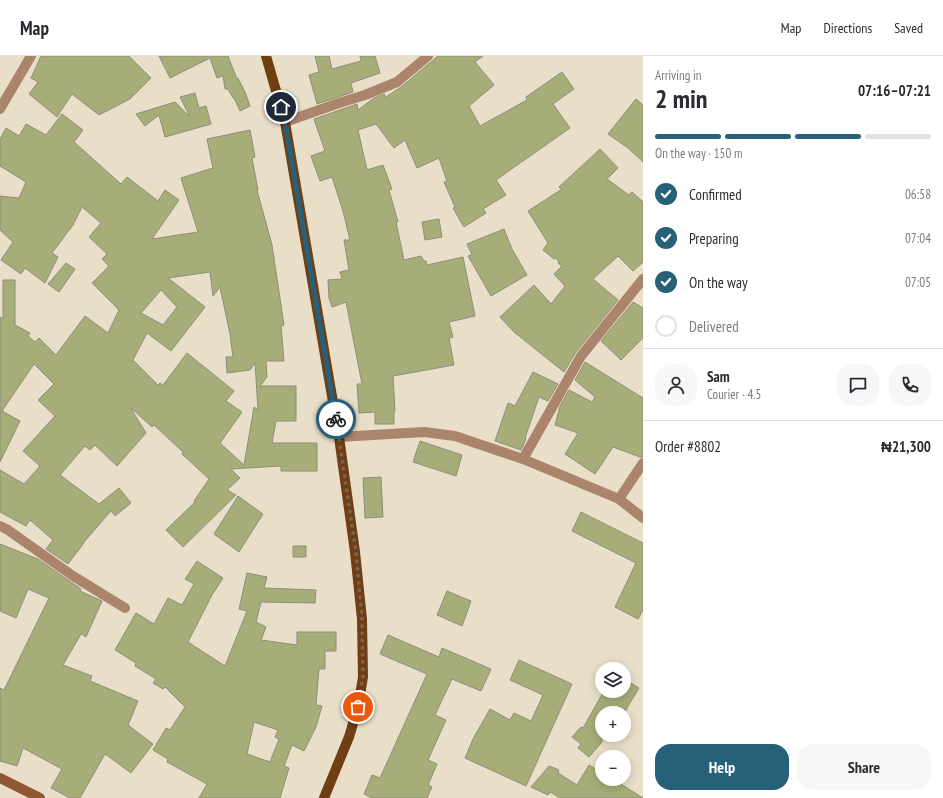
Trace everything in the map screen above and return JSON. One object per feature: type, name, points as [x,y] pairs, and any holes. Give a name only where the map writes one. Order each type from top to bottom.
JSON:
[{"type":"main road","points":[[266,56],[285,122],[339,437],[356,552],[362,619],[363,677],[358,707],[349,737],[324,798]]},
{"type":"main road","points":[[0,778],[40,798]]},
{"type":"street","points":[[0,109],[31,56]]},
{"type":"street","points":[[285,122],[365,96],[397,82],[428,56]]},
{"type":"street","points":[[523,459],[581,356],[643,279]]},
{"type":"street","points":[[339,437],[424,432],[455,436],[523,459],[619,499],[643,518]]},
{"type":"street","points":[[619,499],[643,463]]},
{"type":"street","points":[[0,526],[8,530],[73,576],[125,608]]},
{"type":"building","points":[[41,56],[129,56],[151,78],[130,99],[99,115],[72,94],[57,117],[29,94],[38,82],[31,78]]},
{"type":"building","points":[[159,56],[228,56],[250,106],[240,111],[228,89],[225,89],[223,76],[217,78],[210,58],[170,78]]},
{"type":"building","points":[[315,56],[329,56],[332,69],[361,61],[360,56],[375,56],[380,73],[351,83],[353,92],[317,104],[309,75],[319,72]]},
{"type":"building","points":[[438,56],[483,56],[475,62],[494,85],[469,106],[480,126],[527,100],[526,97],[562,72],[574,89],[553,104],[570,128],[496,180],[506,195],[483,209],[486,213],[464,227],[453,208],[455,207],[444,182],[447,181],[439,158],[417,168],[405,140],[394,148],[376,124],[358,130],[367,170],[383,165],[392,189],[389,190],[398,222],[396,222],[404,260],[421,256],[424,261],[426,261],[427,265],[463,257],[475,316],[449,322],[453,337],[449,338],[454,365],[393,376],[395,411],[394,424],[375,424],[375,412],[359,413],[357,384],[362,384],[346,302],[332,307],[329,298],[328,280],[342,279],[340,272],[349,270],[344,240],[350,240],[343,211],[332,177],[320,181],[311,156],[325,151],[314,119],[357,104],[358,110],[374,98],[384,94],[386,97],[401,87]]},
{"type":"building","points":[[195,93],[199,108],[206,106],[211,124],[165,137],[159,115],[145,126],[136,114],[175,102],[190,117],[180,97]]},
{"type":"building","points":[[636,99],[643,105],[643,162],[628,148],[608,134]]},
{"type":"building","points":[[62,114],[83,130],[74,142],[121,184],[127,177],[158,201],[165,190],[179,200],[152,239],[198,232],[181,178],[213,168],[207,139],[250,130],[255,157],[252,158],[257,190],[272,245],[284,325],[281,326],[284,361],[266,361],[267,377],[260,386],[296,386],[296,421],[276,421],[272,443],[317,443],[317,471],[281,471],[281,466],[231,469],[240,478],[227,490],[236,495],[183,547],[166,530],[195,502],[194,501],[209,479],[154,425],[152,427],[130,407],[146,433],[117,466],[95,445],[90,450],[85,446],[60,475],[99,504],[119,488],[131,503],[115,516],[111,511],[83,543],[68,564],[46,549],[53,540],[30,520],[26,526],[0,512],[0,470],[24,484],[40,466],[23,451],[55,416],[38,400],[54,384],[34,364],[2,411],[20,421],[0,462],[0,317],[3,319],[3,280],[15,280],[15,325],[30,333],[28,336],[35,342],[39,338],[56,355],[85,316],[108,333],[119,310],[92,283],[109,266],[102,259],[107,254],[89,237],[101,223],[82,207],[73,225],[52,253],[58,257],[45,283],[25,268],[21,274],[1,260],[13,242],[0,230],[0,196],[19,198],[26,182],[0,166],[0,139],[6,128],[19,136],[26,124],[46,135]],"holes":[[[210,272],[213,296],[220,287],[230,334],[233,357],[226,357],[227,373],[250,370],[255,363],[258,410],[254,407],[244,465],[220,443],[242,412],[226,401],[234,391],[187,353],[163,385],[160,383],[158,385],[133,360],[147,333],[171,351],[205,307],[168,278]],[[161,290],[177,307],[163,325],[141,313]]]},
{"type":"building","points":[[600,149],[618,168],[607,179],[629,195],[632,192],[643,202],[643,262],[633,271],[618,256],[593,279],[618,300],[576,352],[564,372],[514,332],[500,317],[534,285],[551,304],[565,286],[554,274],[562,266],[558,263],[559,262],[556,258],[554,259],[543,250],[548,243],[528,211],[562,189],[559,187]]},
{"type":"building","points":[[439,219],[442,237],[425,240],[422,222]]},
{"type":"building","points":[[504,229],[512,249],[527,275],[491,296],[468,256],[472,255],[467,244]]},
{"type":"building","points":[[66,263],[75,269],[59,292],[48,284]]},
{"type":"building","points":[[633,302],[643,308],[643,338],[621,360],[601,341]]},
{"type":"building","points":[[585,362],[643,398],[643,457],[613,447],[595,474],[565,454],[578,433],[555,425],[560,406],[569,390],[592,402],[595,397],[575,380]]},
{"type":"building","points":[[533,372],[558,384],[548,401],[539,397],[521,450],[495,441],[508,403],[515,406]]},
{"type":"building","points":[[420,441],[462,455],[456,476],[413,462]]},
{"type":"building","points":[[381,477],[383,517],[365,518],[363,478]]},
{"type":"building","points":[[238,496],[263,514],[239,552],[214,534]]},
{"type":"building","points":[[581,512],[643,543],[643,610],[638,619],[615,607],[636,563],[572,531]]},
{"type":"building","points":[[0,544],[38,559],[81,589],[80,591],[102,601],[86,637],[81,634],[63,665],[92,676],[90,681],[138,701],[128,725],[153,744],[131,773],[105,754],[80,798],[70,798],[51,788],[62,769],[23,748],[17,766],[0,761],[0,688],[4,690],[49,598],[28,589],[16,618],[0,611]]},
{"type":"building","points":[[293,546],[306,546],[306,557],[293,557]]},
{"type":"building","points":[[197,561],[223,578],[212,595],[188,642],[225,666],[247,611],[239,609],[247,573],[267,577],[264,588],[316,590],[315,603],[261,602],[256,622],[266,627],[261,640],[297,645],[297,632],[336,632],[336,651],[325,651],[325,669],[319,669],[316,705],[322,706],[316,727],[304,751],[292,745],[284,766],[289,768],[280,798],[199,798],[207,784],[167,762],[168,759],[153,750],[166,728],[170,730],[185,707],[165,687],[163,689],[153,683],[156,679],[135,666],[136,663],[115,650],[136,613],[154,624],[168,598],[182,605],[194,584],[185,579]],"holes":[[[254,722],[278,730],[275,737],[279,739],[270,762],[247,754]]]},
{"type":"building","points":[[447,591],[471,601],[462,626],[437,615]]},
{"type":"building","points":[[388,635],[439,657],[442,648],[491,669],[481,691],[452,679],[435,715],[446,720],[428,760],[437,764],[428,785],[432,787],[427,798],[372,798],[364,794],[372,775],[380,778],[427,674],[380,654]]},
{"type":"building","points":[[519,660],[572,684],[526,786],[465,758],[473,739],[490,709],[510,720],[514,713],[531,721],[543,695],[510,680]]},
{"type":"building","points":[[631,683],[639,688],[628,706],[595,706],[600,698],[631,698]]},
{"type":"building","points":[[595,707],[595,742],[602,742],[589,757],[578,748],[581,744],[572,737],[581,727],[583,728]]},
{"type":"building","points":[[589,765],[595,769],[595,786],[624,786],[643,798],[560,798],[550,792],[548,795],[531,787],[549,766],[559,770],[558,773],[577,785]]},
{"type":"way so far","points":[[336,419],[356,552],[362,619],[363,677],[358,707]]},
{"type":"route","points":[[281,107],[285,122],[336,419]]}]
